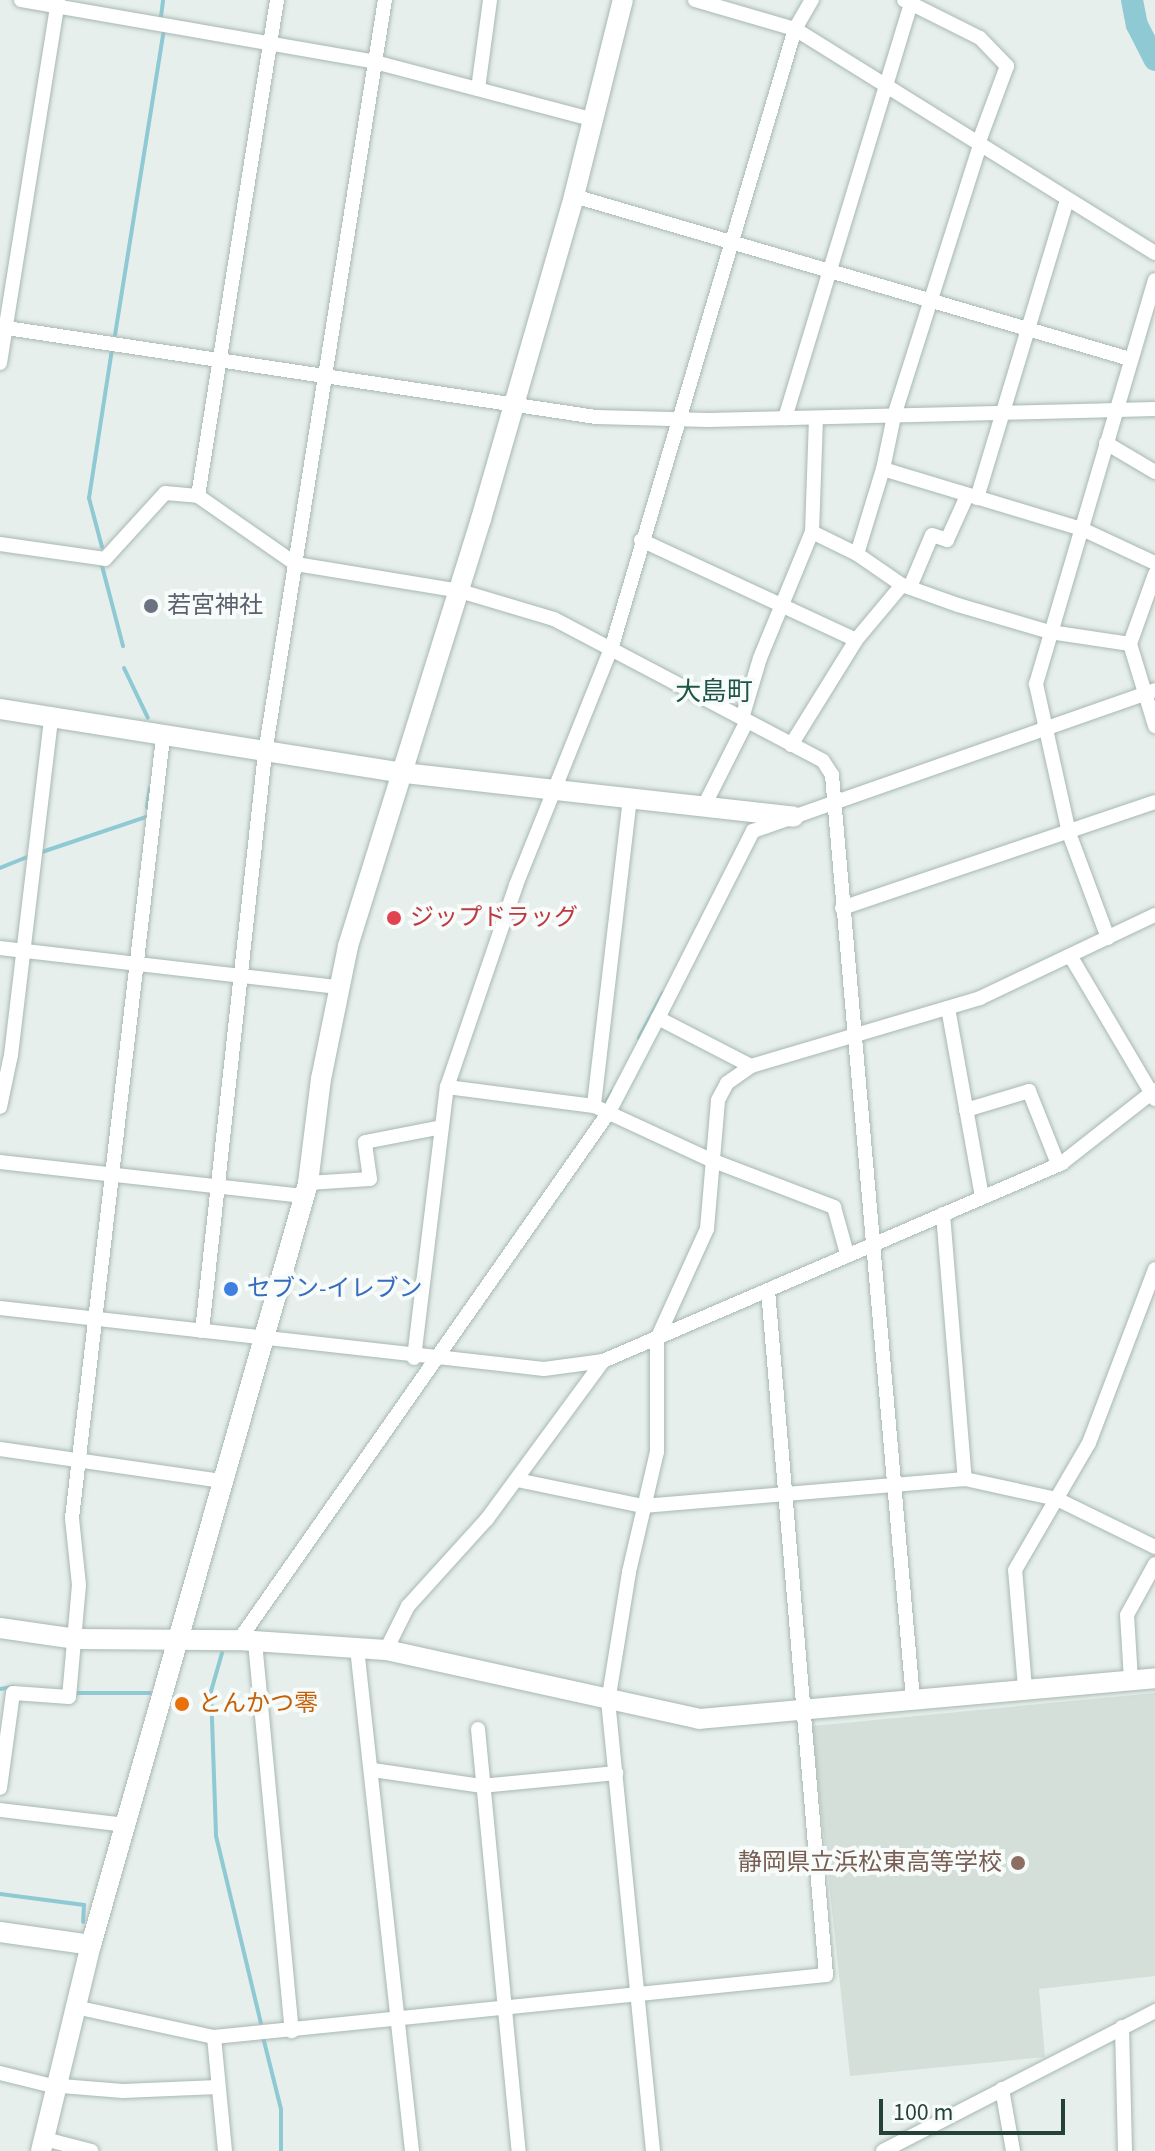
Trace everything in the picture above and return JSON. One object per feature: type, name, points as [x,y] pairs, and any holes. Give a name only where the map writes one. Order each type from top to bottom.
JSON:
[{"type":"street","points":[[21,0],[58,3],[375,62],[594,120]]},
{"type":"street","points":[[198,496],[277,0]]},
{"type":"street","points":[[202,1331],[265,753],[385,0]]},
{"type":"street","points":[[478,89],[490,0]]},
{"type":"street","points":[[91,2151],[43,2145],[75,2007],[306,1189],[338,987],[514,406],[574,196],[623,0]]},
{"type":"street","points":[[695,0],[795,29],[1155,253]]},
{"type":"street","points":[[414,1358],[447,1087],[554,788],[612,646],[676,420],[795,29],[812,0]]},
{"type":"street","points":[[785,418],[908,1],[980,38],[1007,66],[894,416],[883,469],[857,554]]},
{"type":"street","points":[[0,363],[3,327],[58,3]]},
{"type":"street","points":[[574,196],[1130,359]]},
{"type":"street","points":[[791,745],[856,640],[906,586],[932,535],[947,540],[972,497],[1002,413],[1067,199]]},
{"type":"street","points":[[1108,938],[1069,833],[1043,728],[1036,684],[1155,280]]},
{"type":"street","points":[[3,327],[551,414],[676,420],[1155,409]]},
{"type":"street","points":[[705,804],[746,723],[743,715],[780,601],[812,532],[816,418]]},
{"type":"street","points":[[1106,443],[1155,472]]},
{"type":"street","points":[[883,469],[1082,529],[1155,563]]},
{"type":"street","points":[[0,544],[105,559],[165,493],[198,496],[296,564],[460,591],[554,619],[743,715],[823,761],[832,775],[913,1699]]},
{"type":"street","points":[[812,532],[857,554],[906,586],[1050,632],[1130,644]]},
{"type":"street","points":[[641,540],[780,601],[856,640]]},
{"type":"street","points":[[1155,574],[1130,644],[1155,726]]},
{"type":"street","points":[[292,2031],[247,1641],[437,1359],[609,1112],[753,831],[1146,691]]},
{"type":"street","points":[[0,709],[404,773],[705,804],[794,817]]},
{"type":"street","points":[[0,1107],[24,951],[51,718]]},
{"type":"street","points":[[0,1788],[13,1693],[69,1697],[79,1585],[72,1518],[134,964],[163,737]]},
{"type":"street","points":[[594,1106],[630,798]]},
{"type":"street","points":[[842,908],[1155,802]]},
{"type":"street","points":[[653,2151],[608,1702],[643,1506],[657,1452],[657,1339],[707,1229],[718,1100],[727,1083],[751,1066],[948,1008],[1071,957],[1155,915]]},
{"type":"street","points":[[0,948],[338,987]]},
{"type":"street","points":[[0,1308],[414,1358],[544,1369],[603,1361],[1058,1164],[1154,1094],[1071,957]]},
{"type":"street","points":[[948,1008],[982,1197]]},
{"type":"street","points":[[658,1018],[751,1066]]},
{"type":"street","points":[[447,1087],[594,1106],[609,1112],[711,1160],[834,1207],[847,1254]]},
{"type":"street","points":[[966,1110],[1029,1091],[1058,1164]]},
{"type":"street","points":[[0,1162],[216,1186],[306,1189],[370,1179],[365,1142],[442,1127]]},
{"type":"street","points":[[943,1214],[965,1479]]},
{"type":"street","points":[[1025,1688],[1015,1570],[1098,1422],[1155,1269]]},
{"type":"street","points":[[75,2007],[214,2037],[826,1975],[768,1290]]},
{"type":"street","points":[[386,1650],[408,1606],[517,1480],[603,1361]]},
{"type":"street","points":[[0,1449],[78,1463],[223,1481]]},
{"type":"street","points":[[517,1480],[643,1506],[965,1479],[1057,1499],[1155,1547]]},
{"type":"street","points":[[1131,1680],[1127,1615],[1155,1564]]},
{"type":"street","points":[[0,1628],[76,1639],[247,1641],[386,1650],[475,1665],[608,1702],[699,1719],[805,1707],[1155,1678]]},
{"type":"street","points":[[357,1648],[373,1770],[412,2151]]},
{"type":"street","points":[[478,1729],[481,1786],[519,2151]]},
{"type":"street","points":[[373,1770],[481,1786],[616,1773]]},
{"type":"street","points":[[0,1810],[125,1825]]},
{"type":"street","points":[[0,1932],[91,1945]]},
{"type":"street","points":[[883,2151],[1155,2011]]},
{"type":"street","points":[[1122,2027],[1125,2151]]},
{"type":"street","points":[[214,2037],[225,2151]]},
{"type":"street","points":[[0,2073],[56,2084],[123,2091],[218,2087]]},
{"type":"street","points":[[1002,2089],[1013,2151]]},
{"type":"shaded area","points":[[1155,1693],[1155,1976],[1039,1989],[1045,2057],[850,2076],[812,1726]]},
{"type":"waterway","points":[[161,17],[163,0]]},
{"type":"waterway","points":[[1132,0],[1137,25],[1155,60]]},
{"type":"waterway","points":[[115,335],[164,29]]},
{"type":"waterway","points":[[102,547],[89,498],[112,350]]},
{"type":"waterway","points":[[101,562],[123,646]]},
{"type":"waterway","points":[[124,668],[148,718]]},
{"type":"waterway","points":[[147,807],[150,788]]},
{"type":"waterway","points":[[42,852],[146,817]]},
{"type":"waterway","points":[[0,868],[30,856]]},
{"type":"waterway","points":[[639,1038],[663,993]]},
{"type":"waterway","points":[[606,1102],[612,1092]]},
{"type":"waterway","points":[[222,1653],[211,1691],[216,1836],[261,2023]]},
{"type":"waterway","points":[[0,1689],[13,1687]]},
{"type":"waterway","points":[[77,1693],[150,1693]]},
{"type":"waterway","points":[[0,1894],[84,1905],[83,1922]]},
{"type":"waterway","points":[[263,2037],[281,2109],[281,2151]]},
{"type":"place","name":"若宮神社","points":[[151,606]]},
{"type":"place","name":"ジップドラッグ","points":[[394,918]]},
{"type":"place","name":"セブン-イレブン","points":[[231,1289]]},
{"type":"place","name":"とんかつ零","points":[[182,1704]]},
{"type":"place","name":"静岡県立浜松東高等学校","points":[[1018,1863]]},
{"type":"district","name":"大島町","points":[[714,692]]}]
